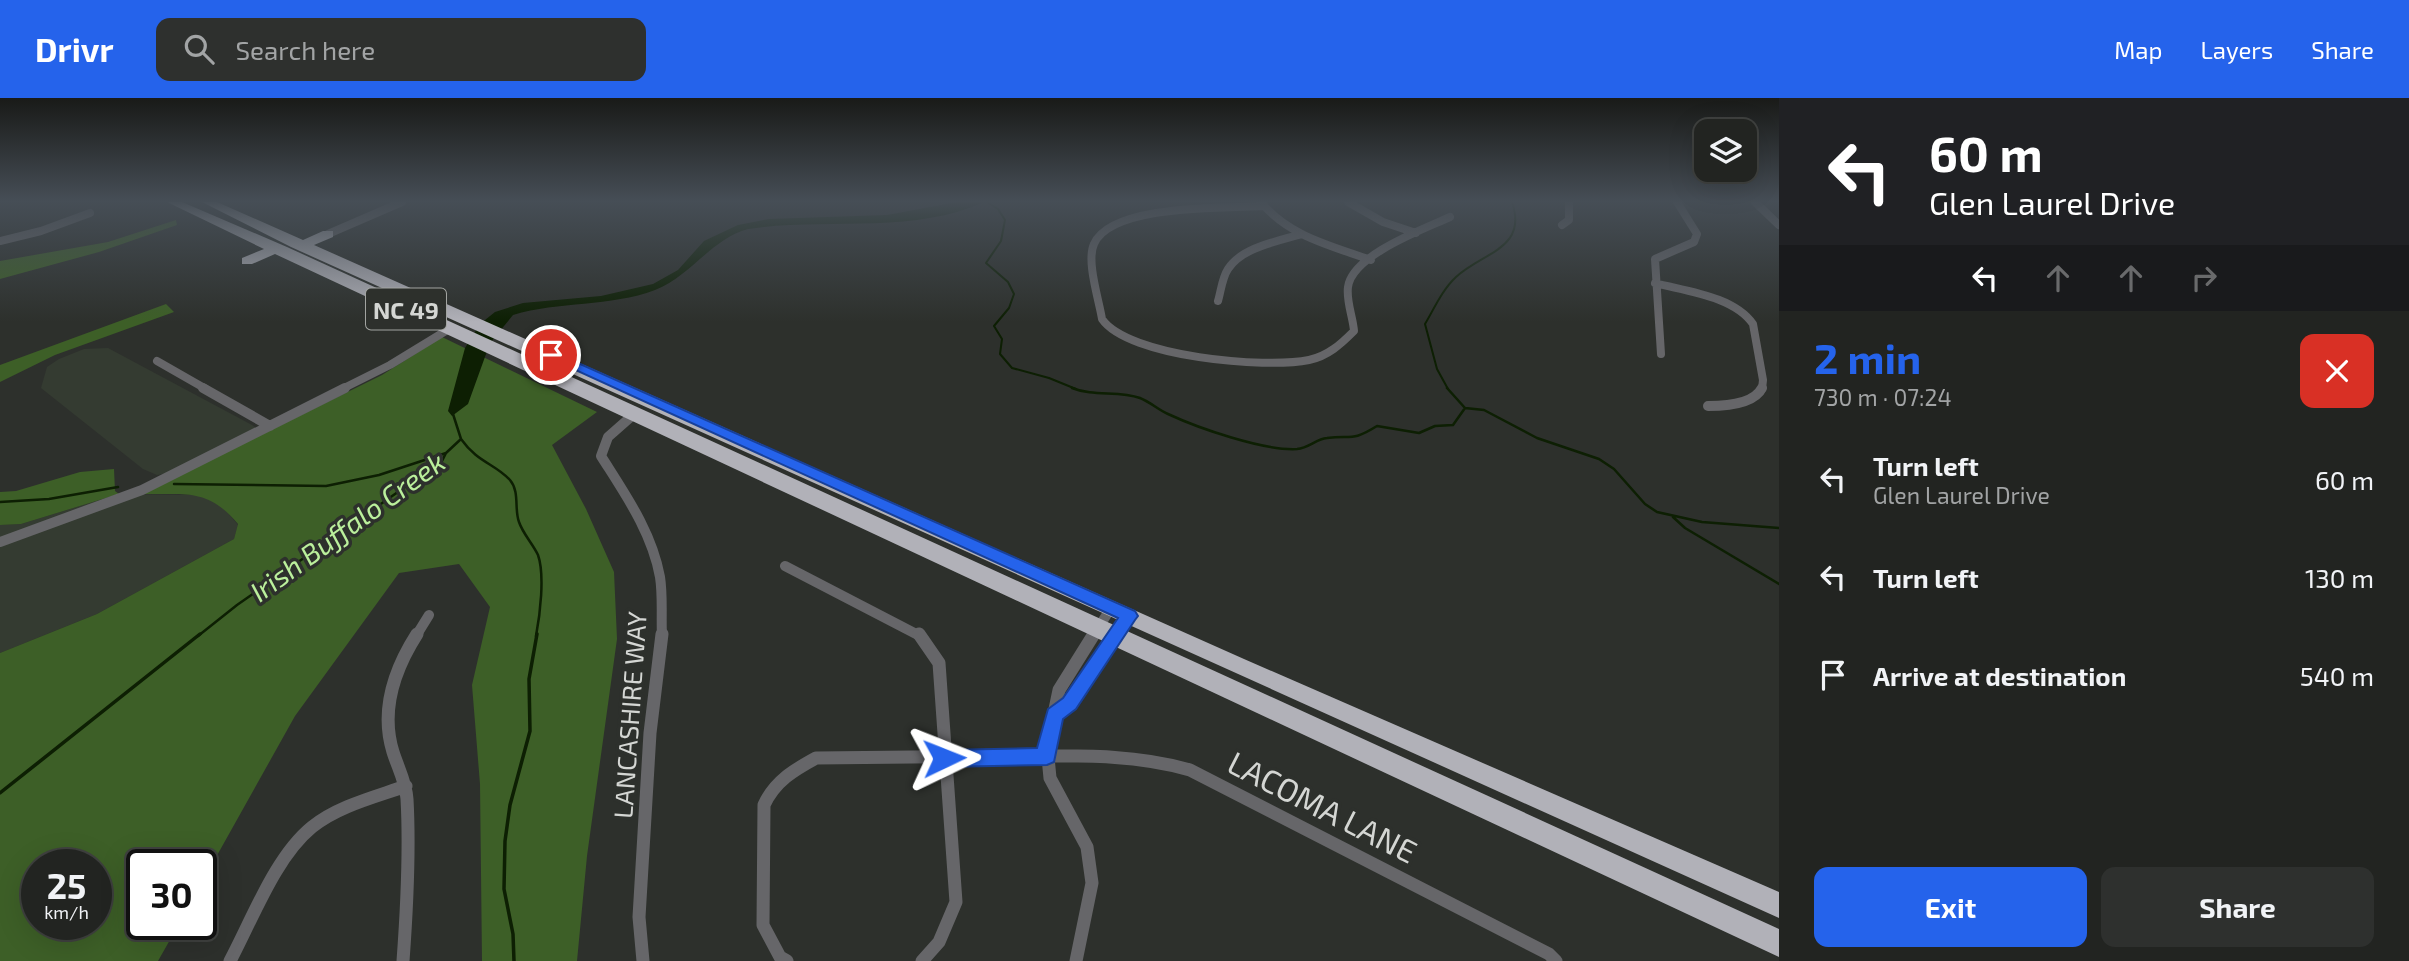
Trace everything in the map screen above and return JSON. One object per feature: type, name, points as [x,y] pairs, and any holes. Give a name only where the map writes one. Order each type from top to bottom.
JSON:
[{"type":"highway","name":"NC 49","points":[[259,242],[456,333],[521,352],[1120,612],[1779,905]]},
{"type":"highway","name":"NC 49","points":[[300,242],[477,321],[521,352],[633,415],[1779,943]]},
{"type":"highway","points":[[291,256],[247,261],[274,250],[294,250],[338,267],[352,266]]},
{"type":"highway","points":[[349,282],[359,281],[390,294],[406,290]]},
{"type":"street","points":[[1095,242],[1092,257],[1102,319],[1107,327],[1125,339],[1140,344],[1277,365],[1325,356],[1348,340],[1354,331],[1348,288],[1350,277],[1397,242]]},
{"type":"street","points":[[1217,301],[1228,269],[1234,262],[1259,248],[1277,242]]},
{"type":"street","points":[[1324,242],[1371,260]]},
{"type":"street","points":[[1661,354],[1655,259],[1693,242]]},
{"type":"street","points":[[1655,283],[1724,302],[1738,309],[1753,324],[1763,380],[1762,391],[1756,397],[1742,401],[1708,406]]},
{"type":"street","points":[[0,542],[142,490],[456,333]]},
{"type":"street","points":[[158,362],[270,426]]},
{"type":"street","name":"LANCASHIRE WAY","points":[[633,415],[614,430],[603,444],[601,456],[638,515],[660,577],[662,642],[650,733],[639,917],[643,961]]},
{"type":"street","points":[[785,566],[919,634],[939,663],[956,902],[928,957],[922,961]]},
{"type":"street","points":[[1054,714],[1070,704],[1120,612]]},
{"type":"street","points":[[1076,961],[1092,883],[1087,848],[1050,778],[1047,747],[1059,690],[1120,612]]},
{"type":"street","points":[[403,961],[409,884],[406,786],[391,746],[388,702],[397,665],[429,615]]},
{"type":"street","name":"LACOMA LANE","points":[[787,961],[780,957],[763,925],[764,805],[768,794],[785,774],[816,758],[1047,756],[1130,757],[1190,770],[1497,926],[1549,954],[1556,961]]},
{"type":"street","points":[[230,961],[283,863],[310,828],[342,811],[406,786]]},
{"type":"shaded area","points":[[703,242],[721,242],[680,276],[655,290],[620,299],[513,315],[490,343],[468,404],[452,416],[448,411],[465,348],[480,324],[495,312],[523,303],[601,296],[653,284],[678,270]]},
{"type":"shaded area","points":[[108,348],[256,428],[175,472],[157,475],[143,469],[41,388],[47,367],[59,359],[84,349]]},
{"type":"shaded area","points":[[119,494],[202,495],[224,508],[238,525],[234,539],[97,614],[0,653],[0,525],[21,524]]},
{"type":"green space","points":[[106,242],[127,242],[0,279],[0,261]]},
{"type":"green space","points":[[166,304],[174,312],[55,355],[0,382],[0,365]]},
{"type":"green space","points":[[442,337],[597,412],[552,445],[586,509],[614,572],[617,639],[587,856],[577,961],[482,961],[480,784],[472,685],[490,607],[459,564],[399,573],[295,716],[217,855],[217,849],[126,849],[126,940],[170,940],[158,961],[0,961],[0,653],[97,614],[234,539],[238,524],[216,504],[183,494],[141,494],[382,375]]},
{"type":"green space","points":[[114,469],[115,491],[119,494],[21,524],[0,525],[0,492],[16,491],[80,472]]},
{"type":"waterway","points":[[1000,242],[986,263],[1008,282],[1014,294],[1009,308],[994,326],[1002,339],[1000,354],[1012,368],[1076,389]]},
{"type":"waterway","points":[[1448,389],[1437,369],[1425,324],[1451,282],[1506,242]]},
{"type":"waterway","points":[[1072,388],[1132,396],[1213,432],[1283,449],[1297,449],[1327,438],[1357,436],[1377,426],[1419,433],[1435,426],[1453,425],[1465,408]]},
{"type":"waterway","points":[[1447,388],[1465,408]]},
{"type":"waterway","points":[[1465,408],[1484,410],[1537,438],[1599,459],[1614,469],[1645,504],[1657,512],[1702,522],[1779,528]]},
{"type":"waterway","name":"Irish Buffalo Creek","points":[[453,414],[461,439]]},
{"type":"waterway","name":"Irish Buffalo Creek","points":[[446,453],[461,439]]},
{"type":"waterway","points":[[461,439],[474,453],[504,474],[513,485],[519,522],[540,563],[541,595],[536,636]]},
{"type":"waterway","points":[[174,484],[326,486],[379,475],[446,453]]},
{"type":"waterway","name":"Irish Buffalo Creek","points":[[198,636],[237,605],[442,461],[446,453]]},
{"type":"waterway","points":[[0,502],[49,499],[118,487]]},
{"type":"waterway","points":[[1673,517],[1685,528],[1779,584]]},
{"type":"waterway","name":"Irish Buffalo Creek","points":[[0,793],[200,634]]},
{"type":"waterway","points":[[514,961],[513,934],[504,889],[505,841],[510,805],[530,731],[529,679],[537,634]]},
{"type":"route","points":[[551,355],[1129,616],[1070,704],[1054,714],[1047,756],[944,758]]}]
